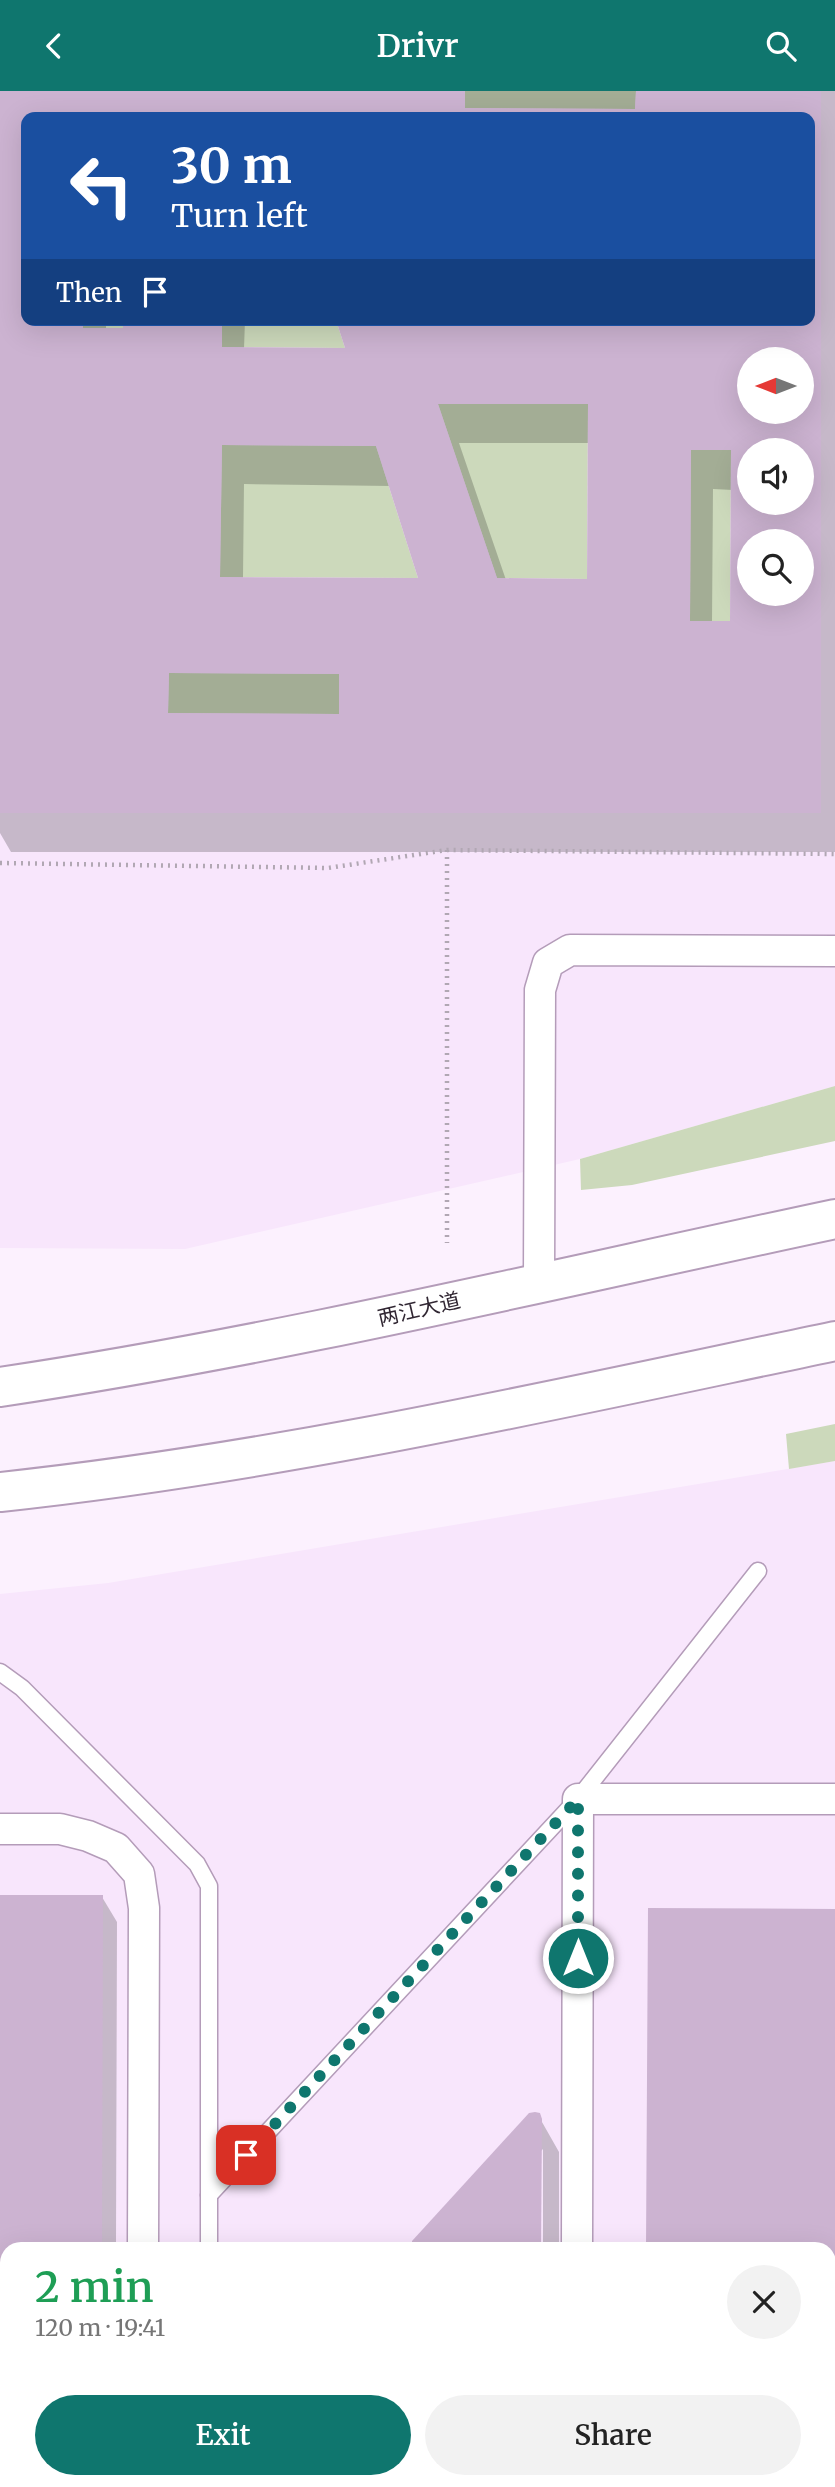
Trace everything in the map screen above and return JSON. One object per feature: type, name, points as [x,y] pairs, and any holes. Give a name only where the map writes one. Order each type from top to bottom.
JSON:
[{"type":"highway","name":"两江大道","points":[[0,1387],[108,1371],[305,1334],[835,1219]]},
{"type":"highway","points":[[0,1492],[111,1481],[343,1441],[835,1341]]},
{"type":"street","points":[[539,1282],[540,990],[548,963],[570,950],[835,951]]},
{"type":"street","points":[[577,2242],[578,1799],[835,1799]]},
{"type":"street","points":[[0,1829],[60,1829],[88,1836],[117,1848],[139,1874],[144,1908],[143,2242]]},
{"type":"lane","points":[[209,2195],[578,1799],[758,1571]]},
{"type":"lane","points":[[0,1672],[22,1688],[197,1864],[209,1886],[209,2242]]},
{"type":"path","points":[[447,850],[447,1243]]},
{"type":"path","points":[[0,863],[328,868],[447,850],[835,853]]},
{"type":"shaded area","points":[[0,91],[835,91],[835,1086],[580,1159],[185,1249],[0,1248]]},
{"type":"shaded area","points":[[835,1461],[835,2242],[0,2242],[0,1594],[108,1583]]},
{"type":"green space","points":[[465,91],[636,91],[635,109],[465,108]]},
{"type":"green space","points":[[83,326],[123,326],[123,328]]},
{"type":"green space","points":[[222,326],[338,326],[345,348],[222,347]]},
{"type":"green space","points":[[438,404],[588,404],[587,579],[497,578]]},
{"type":"green space","points":[[222,445],[376,446],[418,578],[220,577]]},
{"type":"green space","points":[[691,450],[731,450],[730,621],[690,621]]},
{"type":"green space","points":[[169,673],[339,674],[339,714],[168,713]]},
{"type":"green space","points":[[835,1086],[835,1141],[632,1185],[581,1190],[580,1159]]},
{"type":"green space","points":[[835,1424],[835,1461],[789,1469],[786,1434]]},
{"type":"building","points":[[0,91],[465,91],[465,108],[635,109],[636,91],[821,91],[821,813],[0,813]],"holes":[[[438,404],[588,404],[587,579],[497,578]],[[222,445],[376,446],[418,578],[220,577]],[[691,450],[731,450],[730,621],[690,621]],[[169,673],[339,674],[339,714],[168,713]]]},
{"type":"building","points":[[0,1895],[103,1895],[102,2242],[0,2242]]},
{"type":"building","points":[[648,1908],[835,1909],[835,2242],[646,2242]]},
{"type":"building","points":[[529,2113],[540,2113],[542,2119],[541,2242],[412,2242],[412,2241]]},
{"type":"route","points":[[246,2155],[578,1799],[578,1958]]}]
